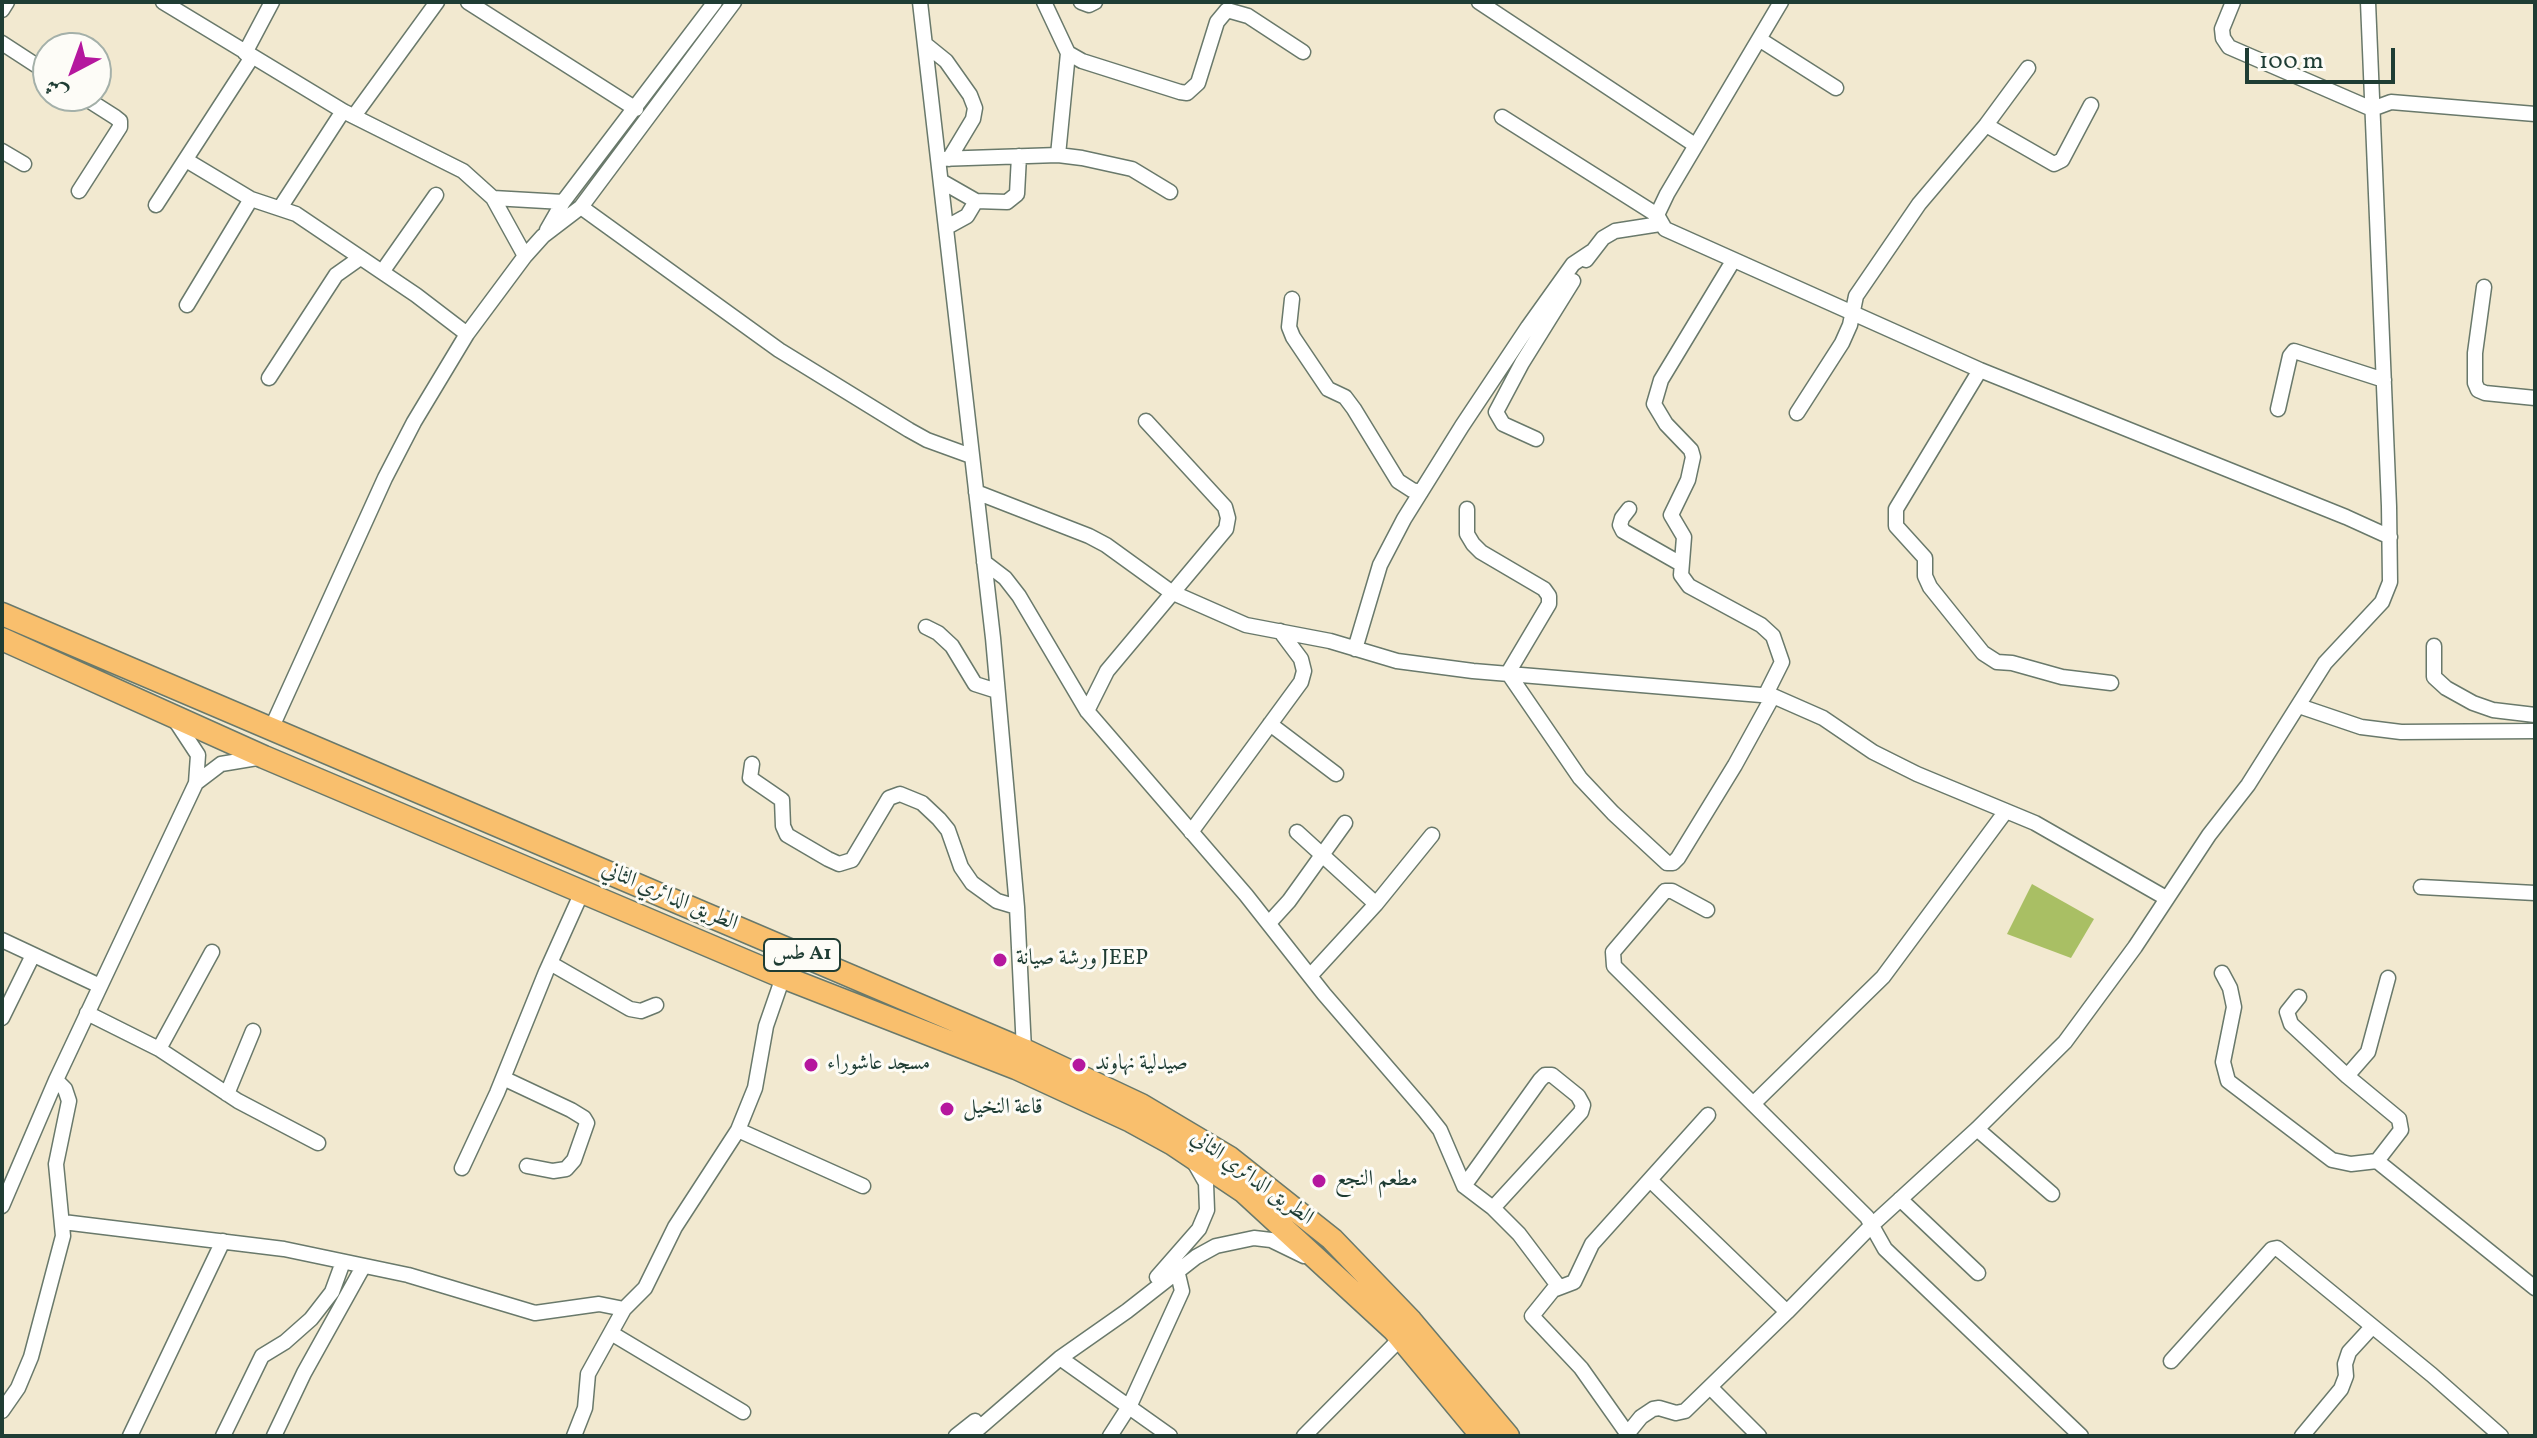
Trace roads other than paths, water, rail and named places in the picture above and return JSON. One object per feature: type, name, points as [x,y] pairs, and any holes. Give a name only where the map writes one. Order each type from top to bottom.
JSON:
[{"type":"highway","name":"الطريق الدائري الثاني","points":[[2,614],[1086,1077],[1184,1130],[1230,1158],[1332,1239],[1411,1321],[1508,1436]]},
{"type":"highway","name":"الطريق الدائري الثاني","points":[[2,639],[264,757],[783,977],[1080,1096],[1131,1121],[1190,1155],[1243,1191],[1401,1338],[1482,1436]]},
{"type":"highway","points":[[264,757],[436,823],[450,825],[455,819],[450,812],[418,790]]},
{"type":"highway","points":[[582,892],[548,867],[552,856],[583,861]]},
{"type":"street","points":[[2,10],[7,2]]},
{"type":"street","points":[[163,2],[349,114],[463,171],[493,198],[525,256]]},
{"type":"street","points":[[156,205],[248,55],[272,2]]},
{"type":"street","points":[[280,208],[437,2]]},
{"type":"street","points":[[468,2],[636,109]]},
{"type":"street","points":[[543,236],[563,202],[715,2]]},
{"type":"street","points":[[271,729],[385,478],[414,422],[467,334],[525,256],[543,236],[581,207],[734,2]]},
{"type":"street","points":[[920,2],[944,159],[941,181],[997,691],[1017,907],[1024,1050]]},
{"type":"street","points":[[1044,2],[1068,53],[1058,155]]},
{"type":"street","points":[[1081,2],[1089,5],[1095,2]]},
{"type":"street","points":[[1479,2],[1695,145]]},
{"type":"street","points":[[1536,439],[1503,424],[1496,412],[1522,363],[1591,252],[1603,238],[1615,231],[1658,219],[1695,145],[1781,2]]},
{"type":"street","points":[[2233,2],[2222,29],[2229,47],[2372,109],[2391,102],[2535,114]]},
{"type":"street","points":[[1708,1115],[1592,1244],[1574,1282],[1559,1287],[1534,1311],[1535,1321],[1581,1368],[1628,1434],[1646,1413],[1659,1408],[1681,1413],[1710,1387],[1872,1225],[1977,1129],[2065,1042],[2135,947],[2209,835],[2248,785],[2334,651],[2382,602],[2390,582],[2390,537],[2368,2]]},
{"type":"street","points":[[1068,53],[1082,61],[1187,93],[1198,83],[1217,22],[1227,10],[1248,16],[1303,52]]},
{"type":"street","points":[[1759,39],[1836,88]]},
{"type":"street","points":[[2,43],[32,63]]},
{"type":"street","points":[[925,44],[946,61],[960,79],[975,108],[973,119],[944,159]]},
{"type":"street","points":[[1797,413],[1842,343],[1856,296],[1919,204],[1986,125],[2028,68]]},
{"type":"street","points":[[1986,125],[2054,164],[2062,160],[2091,105]]},
{"type":"street","points":[[79,191],[120,127],[120,121],[107,112]]},
{"type":"street","points":[[1502,117],[1658,219],[1672,233],[1980,370],[2390,537]]},
{"type":"street","points":[[2,151],[24,164]]},
{"type":"street","points":[[944,159],[1058,155],[1132,169],[1170,192]]},
{"type":"street","points":[[941,181],[976,201],[1007,202],[1017,194],[1019,156]]},
{"type":"street","points":[[186,160],[251,199],[296,214],[467,334]]},
{"type":"street","points":[[382,272],[436,195]]},
{"type":"street","points":[[493,198],[563,202]]},
{"type":"street","points":[[187,305],[251,199]]},
{"type":"street","points":[[947,227],[967,216],[976,201]]},
{"type":"street","points":[[581,207],[779,350],[927,440],[971,456]]},
{"type":"street","points":[[1355,649],[1380,565],[1421,492],[1528,327],[1573,264],[1591,252]]},
{"type":"street","points":[[269,378],[336,275],[360,258]]},
{"type":"street","points":[[1508,673],[1580,778],[1667,863],[1673,863],[1735,765],[1770,695],[1782,662],[1773,636],[1761,625],[1689,586],[1681,575],[1684,537],[1671,515],[1688,480],[1693,457],[1691,450],[1661,417],[1654,404],[1661,380],[1733,261]]},
{"type":"street","points":[[2484,287],[2475,353],[2475,383],[2478,390],[2535,398]]},
{"type":"street","points":[[1292,299],[1289,327],[1293,337],[1328,389],[1345,397],[1354,409],[1398,481],[1404,487],[1421,492]]},
{"type":"street","points":[[2278,409],[2290,356],[2294,351],[2384,380]]},
{"type":"street","points":[[1980,370],[1896,509],[1896,526],[1925,558],[1925,576],[1930,587],[1983,653],[1997,662],[2062,677],[2111,683]]},
{"type":"street","points":[[1087,711],[1107,671],[1226,529],[1228,518],[1225,507],[1146,421]]},
{"type":"street","points":[[976,492],[1089,536],[1171,592],[1246,625],[1330,641],[1397,661],[1770,695],[1823,718],[1873,752],[1917,774],[2035,823],[2166,898]]},
{"type":"street","points":[[1467,509],[1467,534],[1473,544],[1544,589],[1549,596],[1549,604],[1508,673]]},
{"type":"street","points":[[1629,509],[1620,525],[1623,531],[1681,564]]},
{"type":"street","points":[[984,562],[1005,578],[1019,596],[1087,711],[1269,923],[1440,1130],[1464,1186],[1493,1208],[1519,1234],[1559,1287]]},
{"type":"street","points":[[926,627],[952,646],[975,684],[997,691]]},
{"type":"street","points":[[1191,832],[1301,682],[1304,671],[1301,659],[1280,631]]},
{"type":"street","points":[[2434,646],[2434,677],[2446,688],[2483,707],[2535,715]]},
{"type":"street","points":[[2299,706],[2361,727],[2401,732],[2535,731]]},
{"type":"street","points":[[3,1200],[196,783],[198,755],[173,717]]},
{"type":"street","points":[[1270,724],[1336,774]]},
{"type":"street","points":[[196,783],[221,764],[264,757]]},
{"type":"street","points":[[752,764],[750,778],[782,800],[783,826],[787,835],[828,859],[839,864],[852,860],[889,798],[900,794],[922,803],[948,830],[961,867],[972,883],[997,901],[1017,907]]},
{"type":"street","points":[[1753,1104],[1883,977],[2006,811]]},
{"type":"street","points":[[1269,923],[1289,901],[1345,823]]},
{"type":"street","points":[[1297,832],[1376,904]]},
{"type":"street","points":[[1310,976],[1376,904],[1432,835]]},
{"type":"street","points":[[2421,887],[2535,893]]},
{"type":"street","points":[[1707,910],[1672,891],[1665,891],[1613,952],[1611,959],[1618,973],[1867,1217],[1885,1249],[2081,1436]]},
{"type":"street","points":[[462,1168],[582,892]]},
{"type":"street","points":[[2,940],[100,986]]},
{"type":"street","points":[[159,1049],[212,952]]},
{"type":"street","points":[[2,1018],[33,955]]},
{"type":"street","points":[[550,963],[630,1009],[641,1011],[656,1005]]},
{"type":"street","points":[[2222,973],[2230,988],[2234,1007],[2223,1062],[2228,1081],[2332,1160],[2351,1164],[2377,1161],[2535,1288]]},
{"type":"street","points":[[574,1436],[585,1408],[588,1374],[624,1309],[645,1288],[675,1227],[738,1130],[755,1088],[766,1026],[783,977]]},
{"type":"street","points":[[2347,1076],[2368,1052],[2388,978]]},
{"type":"street","points":[[2299,997],[2287,1012],[2288,1018],[2402,1125],[2377,1161]]},
{"type":"street","points":[[87,1013],[159,1049],[227,1094],[318,1143]]},
{"type":"street","points":[[227,1094],[253,1031]]},
{"type":"street","points":[[1464,1186],[1540,1080],[1545,1075],[1552,1075],[1578,1096],[1583,1105],[1581,1112],[1493,1208]]},
{"type":"street","points":[[503,1078],[571,1110],[587,1123],[574,1160],[566,1169],[553,1171],[527,1166]]},
{"type":"street","points":[[2,1411],[18,1388],[31,1357],[60,1249],[63,1222],[56,1164],[69,1101],[65,1089],[56,1080]]},
{"type":"street","points":[[1977,1129],[2052,1194]]},
{"type":"street","points":[[738,1130],[863,1186]]},
{"type":"street","points":[[956,1436],[1137,1296],[1163,1272],[1199,1229],[1207,1210],[1206,1183],[1190,1155]]},
{"type":"street","points":[[1650,1180],[1787,1312]]},
{"type":"street","points":[[1900,1199],[1978,1273]]},
{"type":"street","points":[[63,1222],[284,1249],[439,1283],[535,1313],[599,1304],[624,1309]]},
{"type":"street","points":[[970,1436],[1060,1358],[1127,1311],[1177,1270],[1216,1246],[1254,1238],[1271,1240],[1303,1255],[1334,1275]]},
{"type":"street","points":[[130,1436],[223,1241]]},
{"type":"street","points":[[2171,1361],[2272,1249],[2277,1248],[2501,1436]]},
{"type":"street","points":[[223,1436],[262,1356],[285,1342],[311,1319],[332,1292],[343,1262]]},
{"type":"street","points":[[274,1436],[304,1373],[363,1267]]},
{"type":"street","points":[[1110,1436],[1130,1405],[1182,1291],[1177,1270]]},
{"type":"street","points":[[2302,1436],[2341,1389],[2349,1352],[2372,1327]]},
{"type":"street","points":[[611,1333],[743,1412]]},
{"type":"street","points":[[1304,1436],[1401,1338]]},
{"type":"street","points":[[1060,1358],[1170,1436]]},
{"type":"street","points":[[1710,1387],[1759,1436]]},
{"type":"place","name":"ورشة صيانة JEEP","points":[[1000,960]]},
{"type":"place","name":"مسجد عاشوراء","points":[[811,1065]]},
{"type":"place","name":"صيدلية نهاوند","points":[[1079,1065]]},
{"type":"place","name":"قاعة النخيل","points":[[947,1109]]},
{"type":"place","name":"مطعم النجع","points":[[1319,1181]]}]
